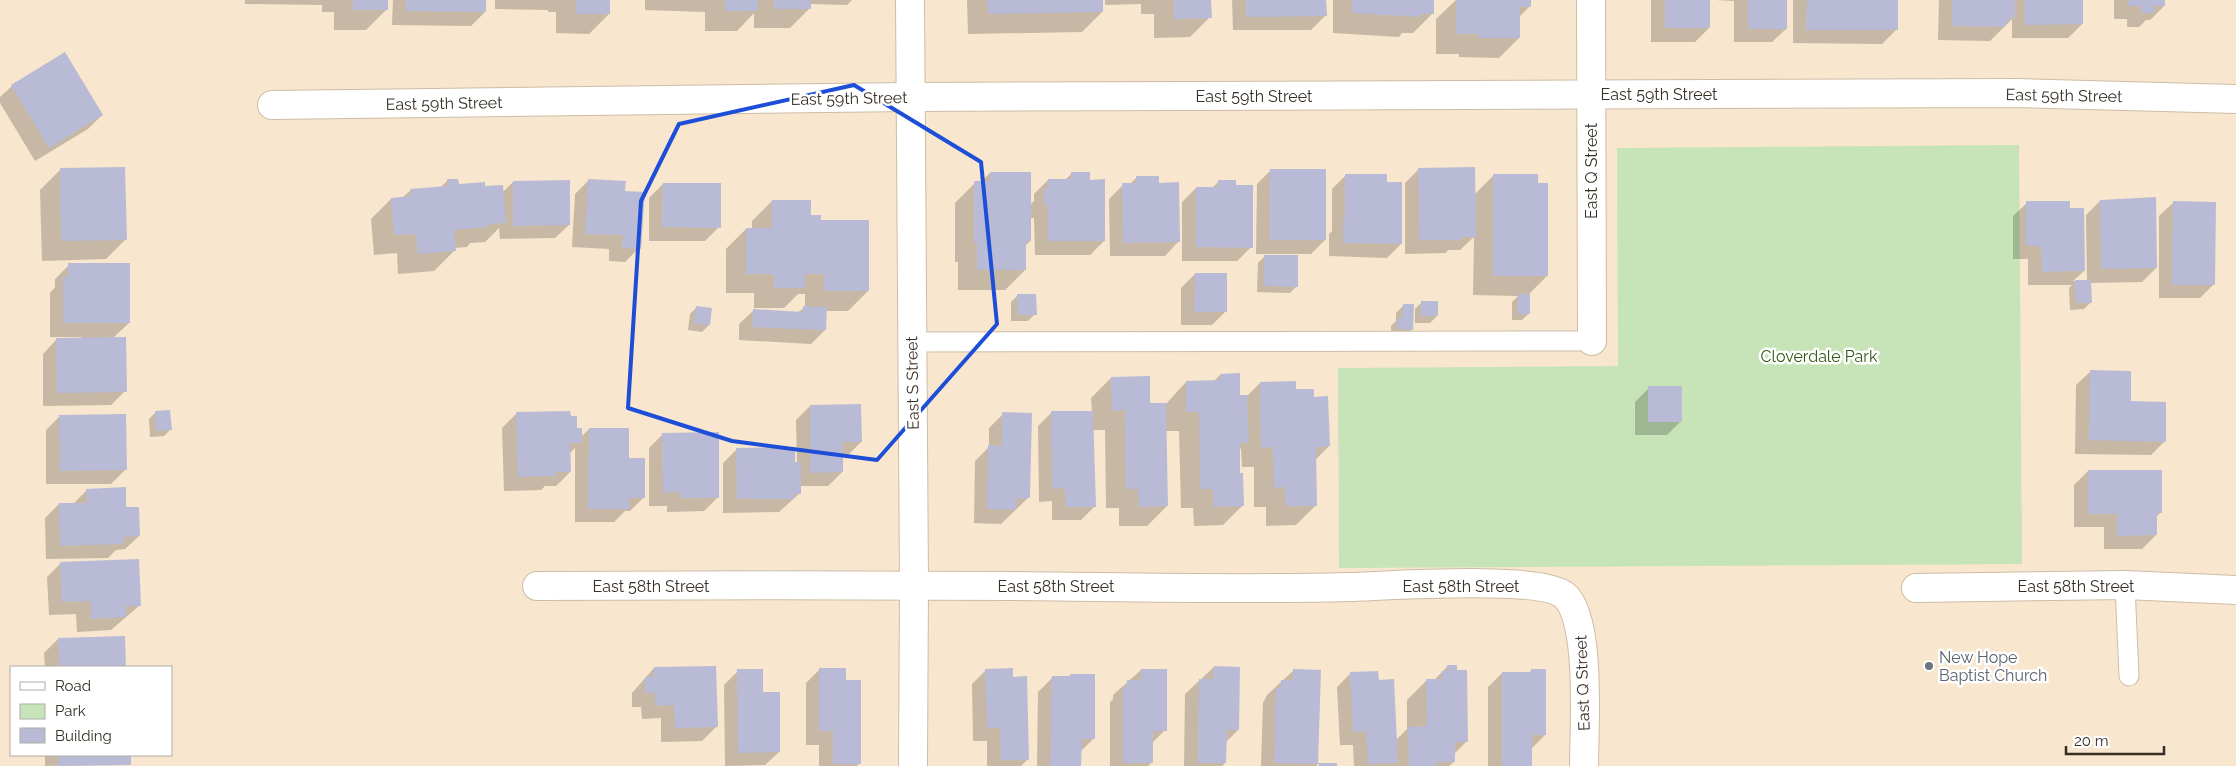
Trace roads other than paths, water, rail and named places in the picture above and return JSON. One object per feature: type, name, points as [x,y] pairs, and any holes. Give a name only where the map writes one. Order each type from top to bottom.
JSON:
[{"type":"street","name":"East S Street","points":[[910,0],[914,585],[913,766]]},
{"type":"street","name":"East Q Street","points":[[1591,0],[1592,341]]},
{"type":"street","name":"East 59th Street","points":[[272,105],[910,97],[1591,94],[2017,93],[2236,100]]},
{"type":"street","name":"East 58th Street","points":[[536,586],[914,585],[1326,588],[1510,584],[1560,592],[1572,602]]},
{"type":"street","name":"East 58th Street","points":[[1916,588],[2125,585],[2236,590]]},
{"type":"street","name":"East Q Street","points":[[1572,602],[1578,617],[1582,638],[1584,766]]},
{"type":"lane","points":[[912,342],[1592,341]]},
{"type":"lane","points":[[2125,585],[2129,676]]},
{"type":"place","name":"New Hope Baptist Church","points":[[1929,666]]},
{"type":"park label","name":"Cloverdale Park","points":[[1819,356]]}]
